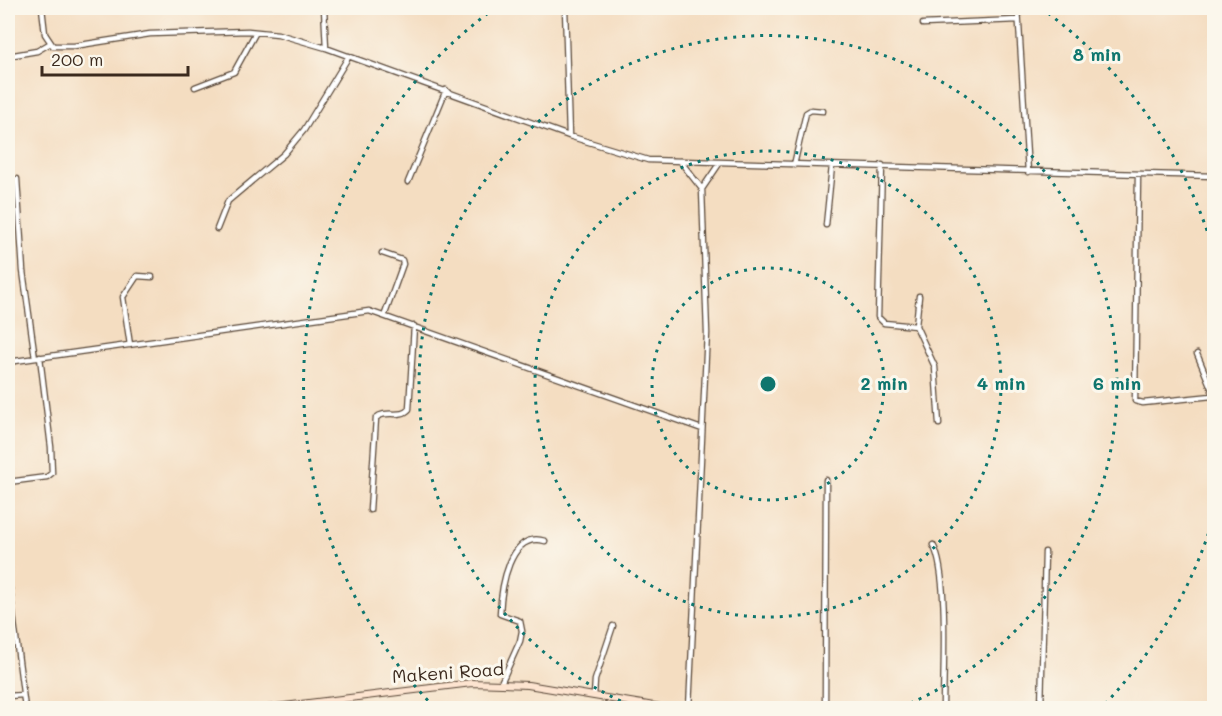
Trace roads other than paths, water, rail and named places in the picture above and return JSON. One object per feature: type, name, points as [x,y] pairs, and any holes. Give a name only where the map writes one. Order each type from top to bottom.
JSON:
[{"type":"main road","name":"Makeni Road","points":[[268,708],[439,685],[501,683],[666,708]]},
{"type":"street","points":[[42,8],[45,34],[49,44],[57,47],[150,34],[256,32],[292,37],[446,90],[569,136],[648,160],[719,164],[882,165],[1028,172],[1215,176]]},
{"type":"street","points":[[324,8],[326,48]]},
{"type":"street","points":[[565,8],[569,136]]},
{"type":"street","points":[[1018,8],[1028,172]]},
{"type":"street","points":[[923,24],[1018,20]]},
{"type":"street","points":[[195,87],[234,72],[256,32]]},
{"type":"street","points":[[8,56],[37,51],[49,44]]},
{"type":"street","points":[[217,230],[228,201],[284,154],[304,130],[349,56]]},
{"type":"street","points":[[408,182],[446,90]]},
{"type":"street","points":[[795,165],[806,113],[811,110],[823,111]]},
{"type":"street","points":[[680,161],[702,189],[707,333],[689,708]]},
{"type":"street","points":[[702,189],[719,164]]},
{"type":"street","points":[[882,165],[878,317],[884,323],[916,326]]},
{"type":"street","points":[[826,225],[832,166]]},
{"type":"street","points":[[1138,174],[1135,400],[1143,403],[1212,396],[1212,390],[1197,354]]},
{"type":"street","points":[[8,482],[47,477],[52,473],[51,447],[23,271],[18,179]]},
{"type":"street","points":[[382,253],[402,260],[403,264],[385,314]]},
{"type":"street","points":[[130,345],[123,297],[137,276],[152,277]]},
{"type":"street","points":[[919,296],[916,326],[934,367],[939,424]]},
{"type":"street","points":[[8,362],[369,311],[385,314],[414,327],[702,429]]},
{"type":"street","points":[[370,510],[376,418],[381,414],[408,411],[414,327]]},
{"type":"street","points":[[825,708],[826,480]]},
{"type":"street","points":[[501,683],[522,631],[520,621],[500,614],[505,576],[511,560],[526,541],[535,538],[545,541]]},
{"type":"street","points":[[933,545],[938,552],[942,578],[943,708]]},
{"type":"street","points":[[1041,708],[1045,552]]},
{"type":"street","points":[[9,583],[25,708]]},
{"type":"street","points":[[594,696],[595,681],[613,626]]},
{"type":"street","points":[[8,696],[23,695]]}]
